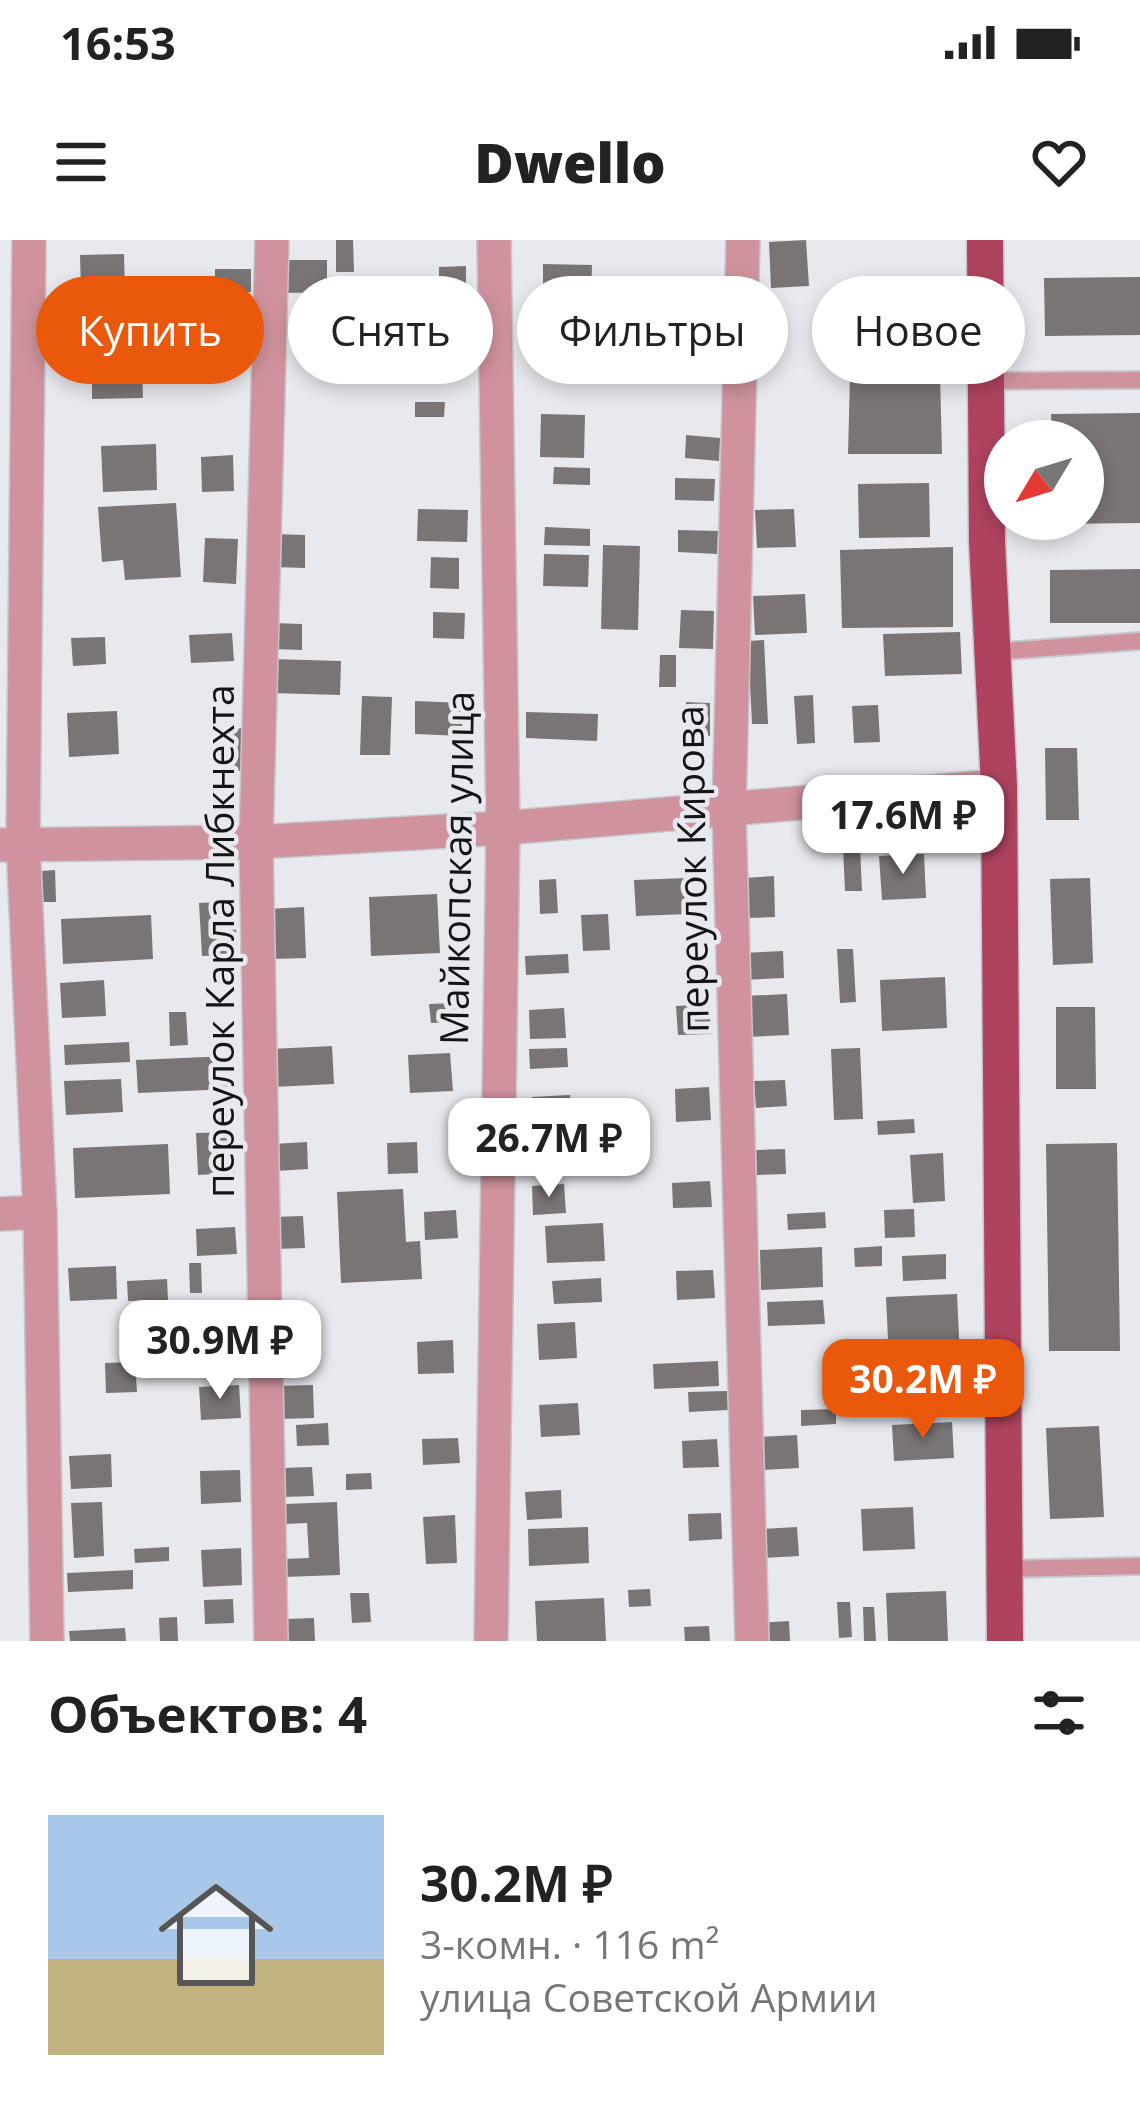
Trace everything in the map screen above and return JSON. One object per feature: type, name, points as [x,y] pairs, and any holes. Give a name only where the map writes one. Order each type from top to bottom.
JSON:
[{"type":"main road","points":[[985,240],[986,276]]},
{"type":"main road","points":[[987,384],[999,786],[1005,1641]]},
{"type":"street","points":[[29,240],[12,844],[40,1212],[47,1641]]},
{"type":"street","name":"переулок Карла Либкнехта","points":[[271,1641],[256,842],[272,240]]},
{"type":"street","name":"Майкопская улица","points":[[491,1641],[502,828],[494,240]]},
{"type":"street","name":"переулок Кирова","points":[[742,240],[729,812],[752,1641]]},
{"type":"street","points":[[12,844],[256,842],[502,828],[999,786]]},
{"type":"street","points":[[0,1214],[40,1212]]},
{"type":"lane","points":[[1025,381],[1140,380]]},
{"type":"lane","points":[[992,652],[1140,640]]},
{"type":"lane","points":[[1002,1569],[1140,1566]]},
{"type":"building","points":[[336,240],[353,240],[354,272],[336,272]]},
{"type":"building","points":[[806,240],[809,286],[788,287],[788,276],[770,276],[769,242]]},
{"type":"building","points":[[124,254],[125,276],[81,276],[80,255]]},
{"type":"building","points":[[285,260],[327,260],[327,276],[288,276],[286,293]]},
{"type":"building","points":[[543,264],[592,265],[592,276],[543,276]]},
{"type":"building","points":[[466,266],[466,276],[439,276],[439,267]]},
{"type":"building","points":[[215,269],[251,269],[251,276],[215,276]]},
{"type":"building","points":[[1140,277],[1140,335],[1045,336],[1044,278]]},
{"type":"building","points":[[92,384],[143,384],[143,398],[92,399]]},
{"type":"building","points":[[850,384],[940,384],[942,454],[848,454]]},
{"type":"building","points":[[415,402],[445,402],[444,417],[415,417]]},
{"type":"building","points":[[1140,413],[1140,523],[1104,523],[1104,420],[1051,420],[1051,414]]},
{"type":"building","points":[[541,414],[585,415],[584,458],[540,457]]},
{"type":"building","points":[[686,435],[720,438],[719,461],[685,458]]},
{"type":"building","points":[[156,444],[157,490],[103,492],[101,446]]},
{"type":"building","points":[[233,455],[234,491],[202,492],[201,457]]},
{"type":"building","points":[[554,467],[590,468],[590,485],[553,484]]},
{"type":"building","points":[[675,478],[715,479],[714,501],[675,500]]},
{"type":"building","points":[[929,483],[930,537],[859,538],[858,484]]},
{"type":"building","points":[[176,503],[181,577],[125,580],[123,560],[102,562],[98,507]]},
{"type":"building","points":[[418,509],[468,510],[467,542],[417,541]]},
{"type":"building","points":[[794,509],[796,547],[757,548],[755,510]]},
{"type":"building","points":[[545,527],[590,529],[590,546],[544,545]]},
{"type":"building","points":[[678,530],[718,531],[717,554],[678,552]]},
{"type":"building","points":[[274,534],[305,535],[305,568],[273,567]]},
{"type":"building","points":[[205,538],[238,539],[236,584],[203,582]]},
{"type":"building","points":[[603,545],[640,546],[638,630],[601,629]]},
{"type":"building","points":[[953,547],[953,627],[842,628],[840,550]]},
{"type":"building","points":[[544,554],[589,555],[588,587],[543,586]]},
{"type":"building","points":[[431,557],[459,558],[459,589],[430,588]]},
{"type":"building","points":[[1140,569],[1140,623],[1050,623],[1050,570]]},
{"type":"building","points":[[805,594],[807,633],[755,635],[753,596]]},
{"type":"building","points":[[681,610],[714,611],[713,649],[679,648]]},
{"type":"building","points":[[433,612],[465,613],[464,639],[433,638]]},
{"type":"building","points":[[272,623],[302,624],[302,650],[272,649]]},
{"type":"building","points":[[960,632],[962,674],[885,676],[883,634]]},
{"type":"building","points":[[232,633],[234,661],[191,663],[189,635]]},
{"type":"building","points":[[105,637],[106,664],[73,666],[71,638]]},
{"type":"building","points":[[764,640],[768,724],[752,724],[748,641]]},
{"type":"building","points":[[660,655],[676,655],[676,687],[659,687]]},
{"type":"building","points":[[270,659],[341,661],[340,695],[270,693]]},
{"type":"building","points":[[813,695],[815,743],[797,744],[794,696]]},
{"type":"building","points":[[362,696],[392,697],[390,755],[360,755]]},
{"type":"building","points":[[415,701],[463,703],[462,736],[415,734]]},
{"type":"building","points":[[686,702],[710,703],[710,736],[685,735]]},
{"type":"building","points":[[878,705],[880,742],[854,743],[852,706]]},
{"type":"building","points":[[117,711],[119,754],[69,757],[67,713]]},
{"type":"building","points":[[526,712],[598,714],[597,741],[526,738]]},
{"type":"building","points":[[245,728],[247,771],[234,771],[232,729]]},
{"type":"building","points":[[1045,748],[1077,748],[1079,820],[1046,820]]},
{"type":"building","points":[[860,846],[862,891],[845,891],[843,847]]},
{"type":"building","points":[[924,854],[926,898],[882,900],[879,856]]},
{"type":"building","points":[[55,870],[56,902],[42,902],[41,871]]},
{"type":"building","points":[[774,876],[775,917],[746,918],[744,878]]},
{"type":"building","points":[[686,878],[688,914],[636,916],[634,880]]},
{"type":"building","points":[[1090,878],[1093,963],[1053,965],[1050,879]]},
{"type":"building","points":[[556,879],[558,913],[540,914],[539,880]]},
{"type":"building","points":[[437,894],[440,953],[371,956],[369,897]]},
{"type":"building","points":[[235,901],[237,955],[202,956],[199,903]]},
{"type":"building","points":[[304,907],[306,958],[271,959],[268,909]]},
{"type":"building","points":[[608,914],[610,950],[583,951],[581,915]]},
{"type":"building","points":[[151,915],[153,959],[63,964],[61,919]]},
{"type":"building","points":[[837,949],[853,949],[856,1002],[840,1003]]},
{"type":"building","points":[[783,951],[784,978],[744,980],[743,953]]},
{"type":"building","points":[[568,954],[569,973],[526,975],[525,956]]},
{"type":"building","points":[[945,977],[947,1028],[882,1031],[880,980]]},
{"type":"building","points":[[104,980],[106,1016],[62,1018],[60,983]]},
{"type":"building","points":[[787,994],[789,1035],[747,1037],[745,996]]},
{"type":"building","points":[[456,1003],[457,1022],[431,1023],[429,1004]]},
{"type":"building","points":[[709,1004],[711,1034],[678,1035],[676,1006]]},
{"type":"building","points":[[1056,1007],[1095,1007],[1096,1089],[1056,1089]]},
{"type":"building","points":[[564,1008],[566,1038],[530,1039],[529,1010]]},
{"type":"building","points":[[169,1012],[186,1012],[188,1045],[170,1046]]},
{"type":"building","points":[[129,1042],[130,1062],[65,1065],[64,1045]]},
{"type":"building","points":[[332,1046],[334,1084],[273,1087],[271,1049]]},
{"type":"building","points":[[567,1048],[568,1067],[530,1069],[529,1049]]},
{"type":"building","points":[[860,1048],[863,1119],[834,1120],[831,1049]]},
{"type":"building","points":[[450,1053],[453,1091],[410,1093],[408,1055]]},
{"type":"building","points":[[229,1056],[231,1089],[138,1093],[136,1060]]},
{"type":"building","points":[[121,1079],[123,1112],[66,1115],[64,1081]]},
{"type":"building","points":[[785,1080],[787,1106],[756,1108],[754,1081]]},
{"type":"building","points":[[709,1087],[711,1120],[676,1122],[675,1089]]},
{"type":"building","points":[[570,1095],[571,1128],[533,1130],[532,1097]]},
{"type":"building","points":[[914,1119],[915,1133],[878,1135],[877,1121]]},
{"type":"building","points":[[233,1132],[235,1173],[198,1175],[196,1133]]},
{"type":"building","points":[[565,1139],[566,1156],[532,1157],[532,1141]]},
{"type":"building","points":[[307,1142],[308,1169],[275,1171],[273,1144]]},
{"type":"building","points":[[417,1142],[418,1173],[388,1174],[387,1143]]},
{"type":"building","points":[[1117,1143],[1120,1351],[1049,1351],[1046,1144]]},
{"type":"building","points":[[168,1144],[170,1194],[75,1198],[73,1148]]},
{"type":"building","points":[[785,1149],[786,1174],[757,1175],[756,1150]]},
{"type":"building","points":[[943,1153],[945,1201],[913,1203],[910,1155]]},
{"type":"building","points":[[710,1181],[712,1207],[673,1208],[672,1183]]},
{"type":"building","points":[[564,1184],[566,1213],[533,1215],[532,1186]]},
{"type":"building","points":[[403,1189],[406,1242],[420,1241],[422,1279],[341,1283],[337,1192]]},
{"type":"building","points":[[914,1209],[915,1237],[885,1238],[884,1210]]},
{"type":"building","points":[[456,1210],[458,1238],[425,1240],[424,1212]]},
{"type":"building","points":[[825,1212],[826,1228],[788,1230],[787,1214]]},
{"type":"building","points":[[303,1216],[305,1248],[274,1249],[272,1217]]},
{"type":"building","points":[[603,1223],[605,1261],[547,1263],[545,1226]]},
{"type":"building","points":[[235,1227],[237,1254],[197,1256],[196,1229]]},
{"type":"building","points":[[882,1246],[882,1266],[855,1267],[854,1248]]},
{"type":"building","points":[[822,1247],[823,1287],[761,1290],[760,1250]]},
{"type":"building","points":[[946,1254],[946,1279],[903,1281],[902,1256]]},
{"type":"building","points":[[189,1263],[201,1263],[202,1293],[190,1293]]},
{"type":"building","points":[[116,1266],[117,1299],[70,1301],[68,1268]]},
{"type":"building","points":[[713,1270],[715,1298],[677,1300],[676,1271]]},
{"type":"building","points":[[601,1278],[602,1302],[554,1304],[552,1281]]},
{"type":"building","points":[[167,1279],[168,1300],[128,1301],[127,1281]]},
{"type":"building","points":[[957,1294],[960,1358],[889,1361],[886,1297]]},
{"type":"building","points":[[823,1300],[825,1324],[768,1326],[767,1302]]},
{"type":"building","points":[[241,1306],[242,1335],[209,1337],[208,1308]]},
{"type":"building","points":[[311,1306],[312,1334],[279,1335],[277,1307]]},
{"type":"building","points":[[575,1322],[577,1358],[539,1360],[537,1324]]},
{"type":"building","points":[[453,1340],[454,1373],[418,1374],[417,1342]]},
{"type":"building","points":[[718,1361],[719,1386],[654,1389],[653,1364]]},
{"type":"building","points":[[135,1362],[137,1392],[106,1393],[105,1363]]},
{"type":"building","points":[[239,1385],[241,1418],[201,1420],[199,1387]]},
{"type":"building","points":[[313,1385],[314,1418],[280,1419],[278,1386]]},
{"type":"building","points":[[727,1391],[728,1410],[689,1412],[688,1392]]},
{"type":"building","points":[[578,1403],[580,1435],[541,1437],[539,1405]]},
{"type":"building","points":[[836,1409],[836,1424],[801,1426],[801,1410]]},
{"type":"building","points":[[952,1422],[954,1458],[894,1461],[892,1425]]},
{"type":"building","points":[[328,1423],[329,1445],[297,1446],[296,1425]]},
{"type":"building","points":[[1099,1426],[1104,1517],[1050,1519],[1046,1428]]},
{"type":"building","points":[[797,1435],[799,1468],[760,1470],[758,1437]]},
{"type":"building","points":[[458,1438],[460,1463],[423,1465],[422,1439]]},
{"type":"building","points":[[717,1439],[719,1467],[683,1468],[682,1441]]},
{"type":"building","points":[[111,1454],[112,1487],[71,1489],[69,1456]]},
{"type":"building","points":[[312,1467],[314,1496],[283,1497],[282,1468]]},
{"type":"building","points":[[240,1470],[241,1502],[201,1504],[200,1471]]},
{"type":"building","points":[[371,1473],[372,1489],[346,1490],[346,1474]]},
{"type":"building","points":[[561,1490],[562,1518],[527,1520],[525,1492]]},
{"type":"building","points":[[102,1502],[104,1556],[74,1558],[71,1503]]},
{"type":"building","points":[[337,1502],[340,1575],[283,1577],[282,1559],[309,1558],[307,1523],[285,1524],[285,1504]]},
{"type":"building","points":[[913,1507],[915,1549],[863,1551],[861,1509]]},
{"type":"building","points":[[721,1513],[722,1539],[689,1541],[688,1514]]},
{"type":"building","points":[[455,1515],[457,1563],[426,1564],[423,1517]]},
{"type":"building","points":[[588,1527],[589,1563],[529,1566],[528,1529]]},
{"type":"building","points":[[797,1527],[799,1556],[763,1558],[762,1529]]},
{"type":"building","points":[[169,1547],[169,1561],[135,1563],[134,1549]]},
{"type":"building","points":[[241,1548],[242,1585],[203,1587],[201,1550]]},
{"type":"building","points":[[133,1570],[133,1589],[68,1592],[67,1573]]},
{"type":"building","points":[[650,1589],[651,1606],[629,1607],[628,1590]]},
{"type":"building","points":[[946,1591],[948,1641],[888,1641],[886,1593]]},
{"type":"building","points":[[350,1593],[369,1593],[371,1622],[352,1623]]},
{"type":"building","points":[[604,1598],[606,1641],[537,1641],[535,1601]]},
{"type":"building","points":[[233,1599],[234,1623],[205,1624],[204,1600]]},
{"type":"building","points":[[837,1602],[850,1602],[852,1637],[839,1638]]},
{"type":"building","points":[[863,1607],[874,1607],[876,1641],[864,1641]]},
{"type":"building","points":[[177,1617],[178,1641],[160,1641],[159,1618]]},
{"type":"building","points":[[314,1618],[315,1641],[287,1641],[286,1619]]},
{"type":"building","points":[[789,1621],[790,1641],[760,1641],[759,1623]]},
{"type":"building","points":[[709,1626],[710,1641],[685,1641],[684,1627]]},
{"type":"building","points":[[125,1628],[126,1641],[70,1641],[69,1631]]}]
